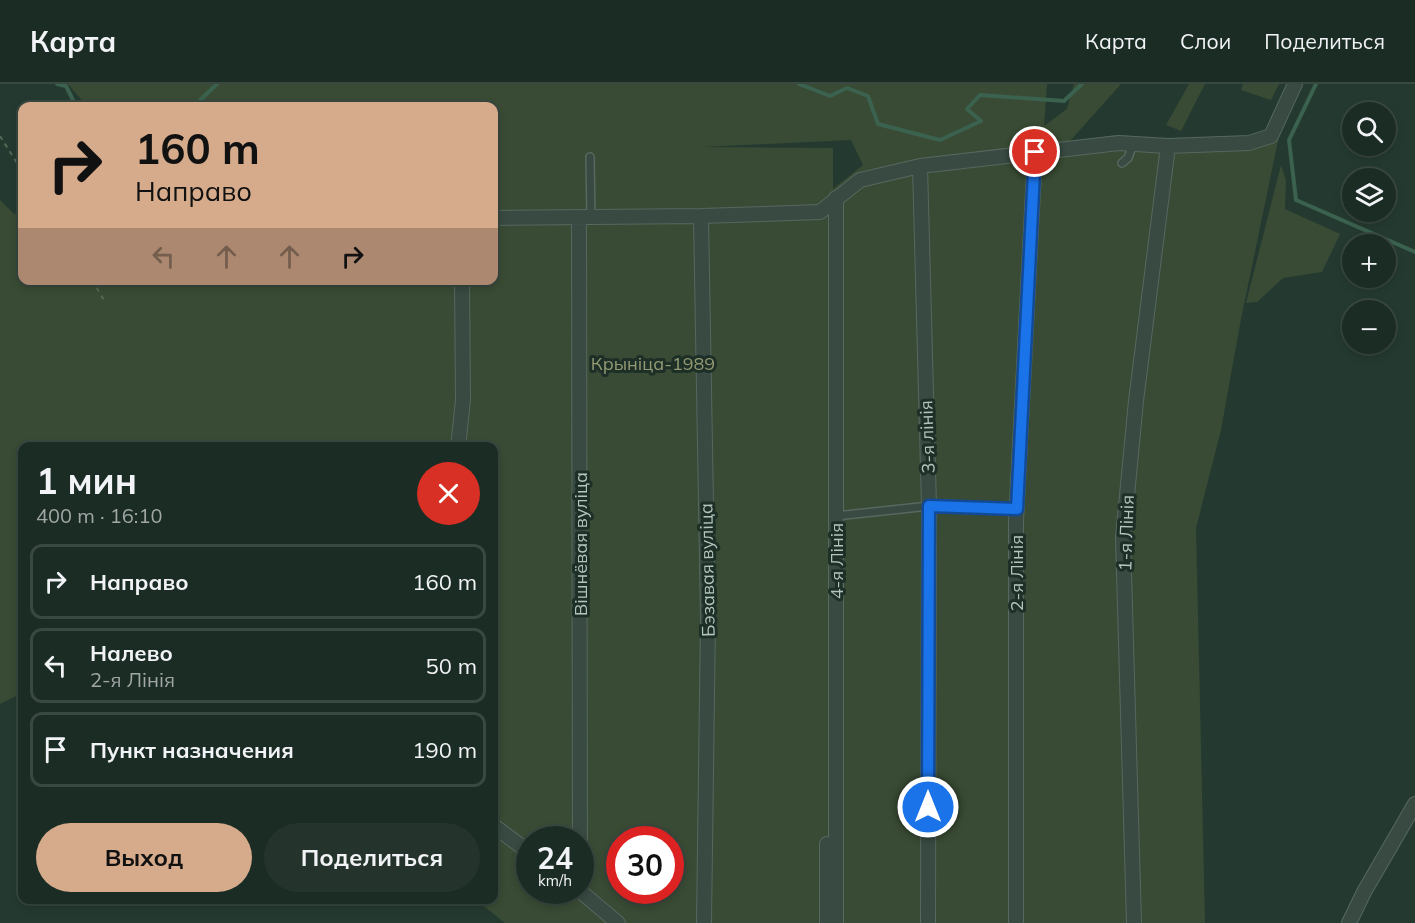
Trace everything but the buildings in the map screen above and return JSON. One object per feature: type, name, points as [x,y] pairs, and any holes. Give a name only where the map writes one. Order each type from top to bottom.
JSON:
[{"type":"street","points":[[498,218],[820,212],[860,180],[920,166],[1119,143],[1168,146],[1249,143],[1271,136],[1294,84]]},
{"type":"street","name":"1-я Лінія","points":[[1134,923],[1123,537],[1136,401],[1168,146]]},
{"type":"street","name":"2-я Лінія","points":[[1016,923],[1017,509],[1035,152]]},
{"type":"street","name":"3-я лінія","points":[[920,166],[929,506],[928,923]]},
{"type":"street","name":"4-я Лінія","points":[[836,198],[836,923]]},
{"type":"street","name":"Бэзавая вуліца","points":[[700,216],[708,619],[704,923]]},
{"type":"street","name":"Вішнёвая вуліца","points":[[580,826],[585,218]]},
{"type":"street","points":[[459,442],[463,400],[462,285]]},
{"type":"street","points":[[827,923],[827,358],[836,321]]},
{"type":"street","points":[[1349,923],[1364,892],[1415,804]]},
{"type":"street","points":[[498,829],[516,842]]},
{"type":"street","points":[[594,903],[618,923]]},
{"type":"lane","points":[[1122,163],[1128,158],[1132,144]]},
{"type":"lane","points":[[585,218],[590,157]]},
{"type":"lane","points":[[836,516],[929,506],[1017,509]]},
{"type":"path","points":[[0,136],[18,165]]},
{"type":"path","points":[[95,285],[104,300]]},
{"type":"green space","name":"Крыніца-1989","points":[[68,84],[1047,84],[1044,126],[1067,109],[1074,84],[1121,84],[1070,141],[1117,135],[1182,140],[1279,136],[1241,319],[1221,430],[1196,528],[1205,923],[505,923],[481,904],[498,904],[498,442],[18,442],[18,695],[0,704],[0,200],[14,214],[18,212],[18,285],[498,285],[498,102],[84,102]],"holes":[[[851,140],[863,165],[833,189],[833,148],[702,147]]]},
{"type":"green space","points":[[1189,84],[1205,84],[1181,131],[1166,125]]},
{"type":"green space","points":[[1243,84],[1279,84],[1271,100],[1241,90]]},
{"type":"green space","points":[[1281,165],[1286,180],[1285,209],[1340,234],[1322,272],[1283,278],[1257,302],[1246,303]]},
{"type":"waterway","points":[[57,84],[66,86],[74,102]]},
{"type":"waterway","points":[[198,102],[217,84]]},
{"type":"waterway","points":[[799,84],[830,96],[847,88],[868,96],[878,124],[940,140],[981,121],[967,109],[980,95],[1064,101],[1082,84]]},
{"type":"waterway","points":[[1316,84],[1289,140],[1296,200],[1415,252]]},
{"type":"route","points":[[928,807],[929,506],[1017,509],[1035,152]]}]
